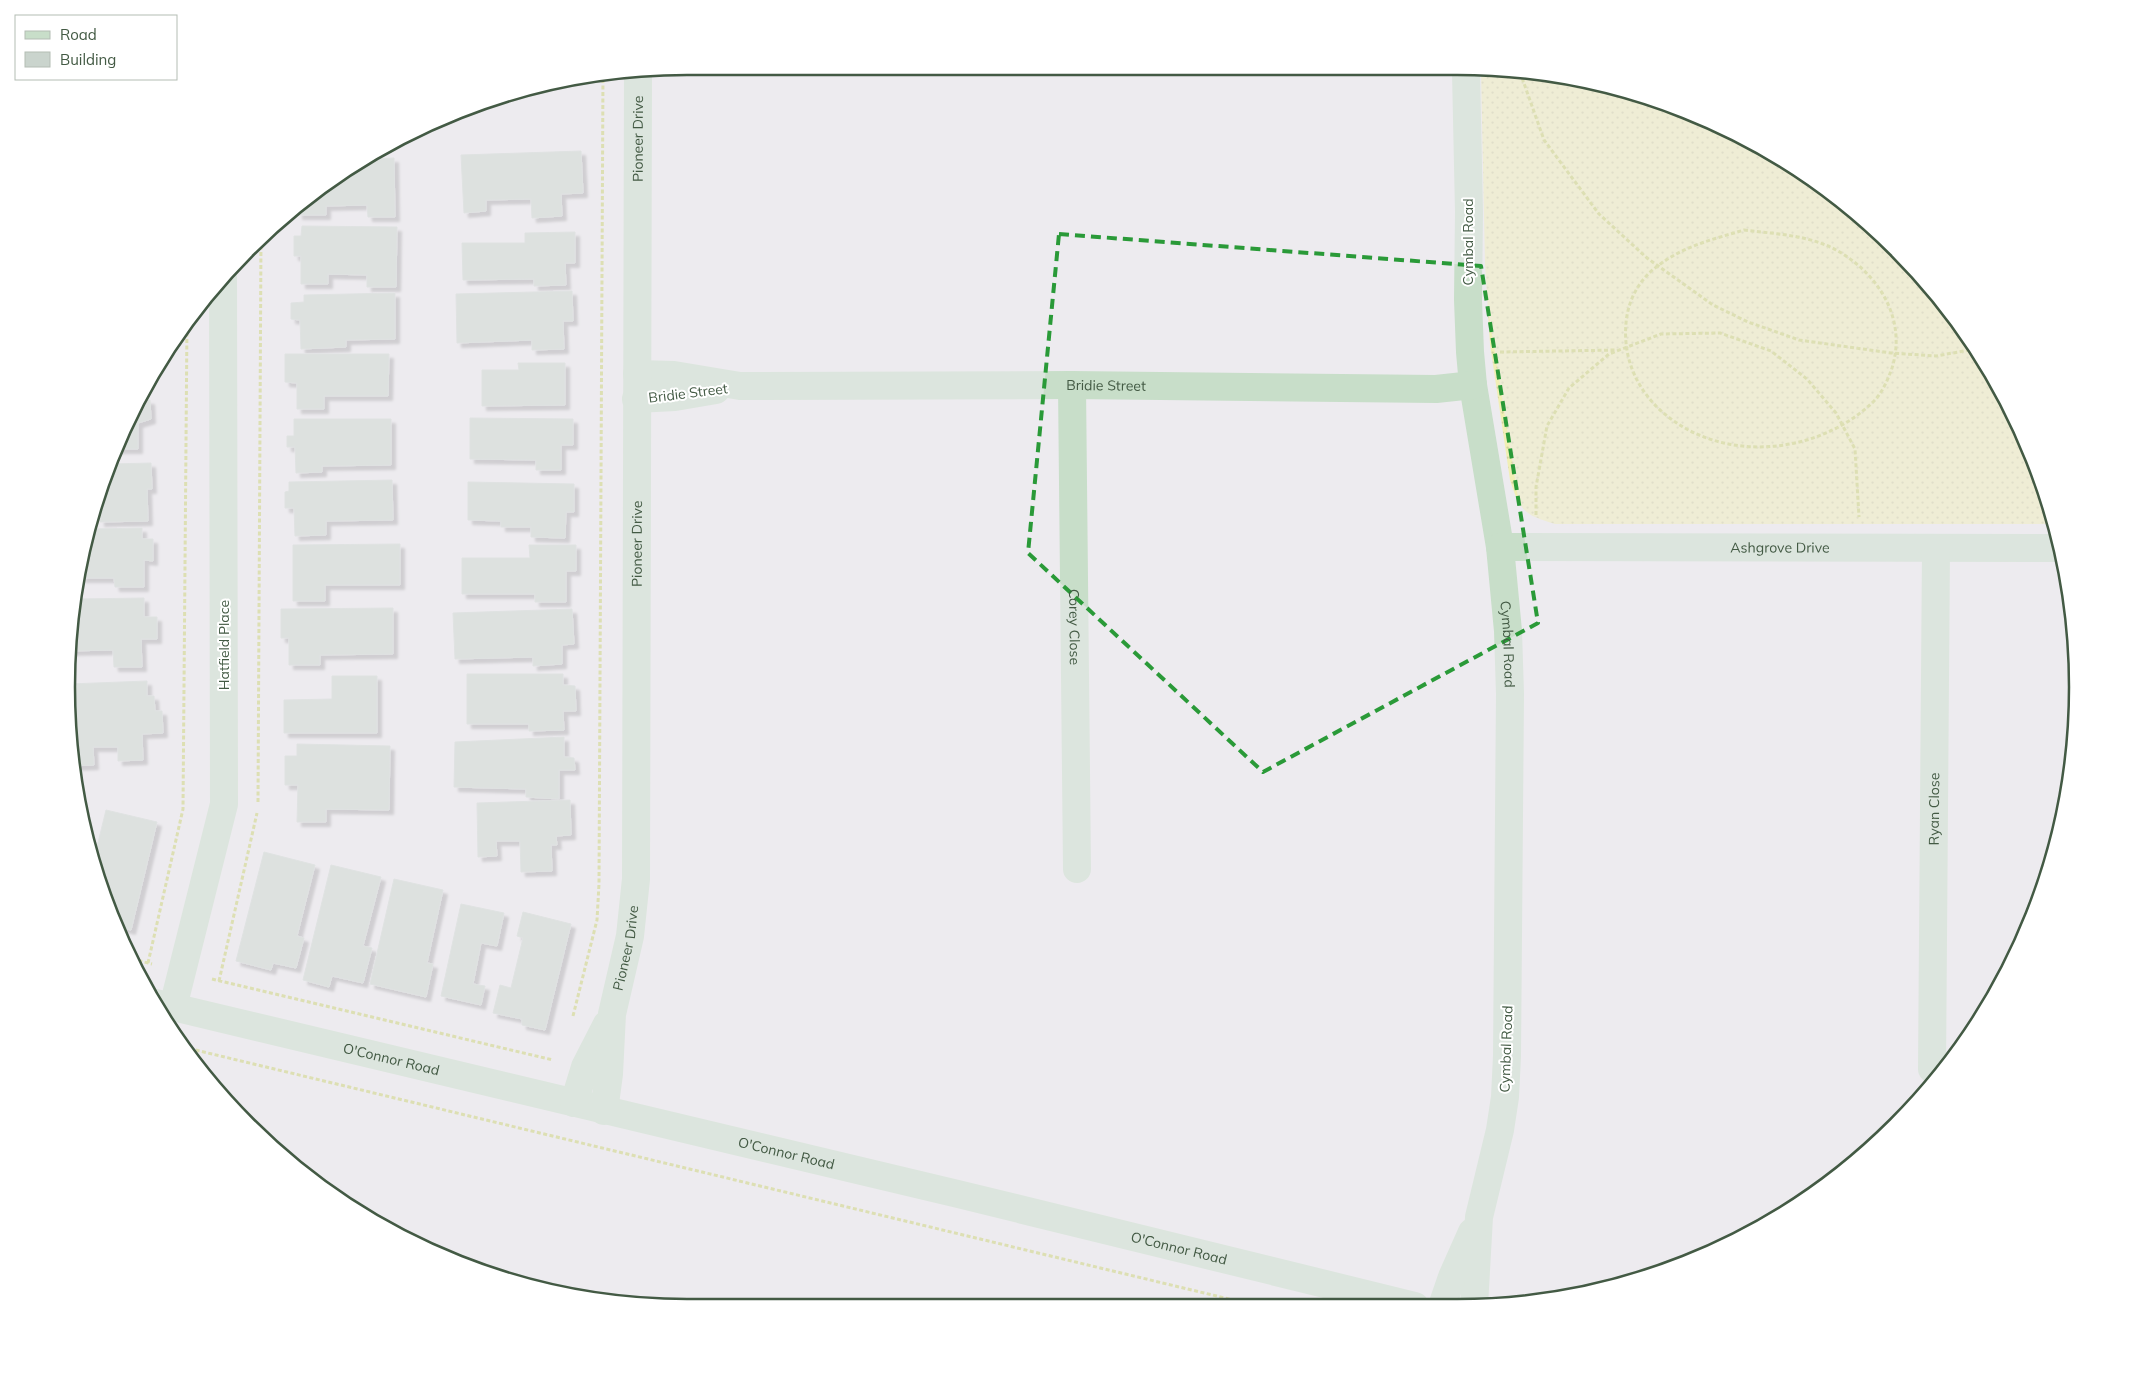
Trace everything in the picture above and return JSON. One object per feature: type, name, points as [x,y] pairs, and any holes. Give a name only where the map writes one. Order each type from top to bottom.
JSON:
[{"type":"street","name":"Cymbal Road","points":[[1466,75],[1470,352],[1473,385],[1500,547],[1510,694],[1505,1097],[1500,1130],[1479,1217],[1474,1299]]},
{"type":"street","name":"Pioneer Drive","points":[[604,1111],[609,1074],[612,1014],[630,936],[636,879],[638,77]]},
{"type":"street","name":"Hatfield Place","points":[[164,1005],[183,971],[224,804],[223,288]]},
{"type":"street","name":"Bridie Street","points":[[637,386],[674,375],[740,386],[1072,385],[1436,389],[1473,385]]},
{"type":"street","name":"Corey Close","points":[[1072,385],[1077,869]]},
{"type":"street","name":"Ashgrove Drive","points":[[1500,547],[2052,548]]},
{"type":"street","name":"Ryan Close","points":[[1932,1069],[1936,548]]},
{"type":"street","name":"O'Connor Road","points":[[164,1005],[967,1196],[1386,1299]]},
{"type":"street","name":"Pioneer Drive","points":[[574,1103],[585,1067],[612,1014]]},
{"type":"street","name":"Cymbal Road","points":[[1444,1299],[1452,1277],[1479,1217]]},
{"type":"path","points":[[1522,79],[1544,140],[1598,214],[1658,266],[1713,305],[1748,322],[1799,340],[1897,354],[1936,356],[1968,351]]},
{"type":"path","points":[[572,1019],[597,920],[599,884],[603,81]]},
{"type":"path","points":[[1744,230],[1800,237],[1837,251],[1864,270],[1883,293],[1895,321],[1897,354],[1888,381],[1876,399],[1843,426],[1810,439],[1770,447],[1739,447],[1708,440],[1665,415],[1648,398],[1636,382],[1626,347],[1627,315],[1635,290],[1658,266],[1683,250],[1744,230]]},
{"type":"path","points":[[1535,546],[1536,487],[1547,426],[1569,388],[1609,354],[1661,334],[1720,333],[1771,351],[1807,379],[1836,413],[1855,449],[1860,548]]},
{"type":"path","points":[[148,963],[183,809],[187,334]]},
{"type":"path","points":[[1470,352],[1620,350]]},
{"type":"path","points":[[140,961],[562,1062]]},
{"type":"path","points":[[194,1050],[1229,1299]]},
{"type":"highlighted area","points":[[1059,234],[1481,266],[1538,623],[1263,772],[1028,553]]},
{"type":"shaded area","points":[[1481,76],[1537,80],[1615,96],[1654,107],[1728,138],[1797,178],[1830,201],[1890,254],[1943,314],[1987,381],[2006,416],[2037,490],[2047,524],[1555,524],[1536,518],[1520,505],[1510,480],[1490,344],[1485,264]]},
{"type":"building","points":[[581,151],[583,193],[561,194],[562,216],[532,218],[531,199],[486,200],[486,211],[464,213],[461,155]]},
{"type":"building","points":[[394,158],[395,217],[368,217],[367,205],[326,206],[326,215],[298,215],[314,201],[378,159]]},
{"type":"building","points":[[302,226],[397,227],[396,287],[367,287],[367,275],[328,274],[328,284],[301,284],[301,256],[294,256],[294,236],[301,236]]},
{"type":"building","points":[[575,232],[575,263],[565,263],[566,285],[534,286],[534,279],[463,280],[462,243],[525,243],[525,233]]},
{"type":"building","points":[[572,291],[573,321],[563,321],[564,349],[532,350],[532,340],[457,343],[456,294]]},
{"type":"building","points":[[395,293],[395,339],[346,340],[346,347],[301,349],[300,320],[291,319],[291,303],[304,302],[304,295]]},
{"type":"building","points":[[285,354],[389,354],[388,396],[324,396],[324,409],[297,409],[297,383],[285,382]]},
{"type":"building","points":[[518,363],[565,363],[565,405],[482,406],[482,370],[519,370]]},
{"type":"building","points":[[147,400],[150,400],[151,419],[138,423],[138,449],[124,449],[138,416]]},
{"type":"building","points":[[470,418],[573,419],[573,445],[561,445],[561,470],[536,470],[536,460],[470,459]]},
{"type":"building","points":[[294,419],[391,419],[391,465],[322,466],[322,472],[296,473],[295,447],[287,447],[287,436],[294,436]]},
{"type":"building","points":[[151,463],[152,489],[147,489],[148,521],[100,522],[100,515],[107,490],[118,464]]},
{"type":"building","points":[[392,480],[393,520],[326,521],[326,535],[295,536],[294,508],[285,508],[285,492],[289,491],[289,482]]},
{"type":"building","points":[[468,482],[574,484],[574,512],[566,512],[565,538],[531,537],[531,527],[501,527],[501,521],[468,520]]},
{"type":"building","points":[[142,528],[142,539],[153,539],[153,561],[144,560],[144,587],[115,587],[114,578],[85,578],[96,529]]},
{"type":"building","points":[[400,544],[400,585],[325,585],[325,601],[293,601],[293,545]]},
{"type":"building","points":[[529,545],[576,545],[576,571],[566,571],[566,602],[535,602],[535,594],[462,594],[462,558],[530,558]]},
{"type":"building","points":[[144,598],[144,617],[157,617],[157,639],[141,639],[142,667],[114,667],[113,650],[76,651],[81,599]]},
{"type":"building","points":[[393,608],[393,654],[320,655],[320,665],[289,665],[289,638],[281,638],[281,609]]},
{"type":"building","points":[[572,609],[574,644],[562,645],[562,664],[533,666],[533,657],[455,659],[453,613]]},
{"type":"building","points":[[467,674],[563,674],[563,685],[575,686],[576,711],[563,711],[564,730],[529,731],[529,724],[467,724]]},
{"type":"building","points":[[332,676],[377,676],[377,733],[284,733],[284,700],[332,699]]},
{"type":"building","points":[[147,681],[147,696],[154,696],[155,711],[162,711],[163,733],[142,734],[143,760],[118,761],[118,747],[93,747],[94,765],[80,766],[76,727],[75,684]]},
{"type":"building","points":[[564,737],[564,757],[574,758],[575,770],[559,770],[559,799],[526,797],[526,789],[454,787],[455,742]]},
{"type":"building","points":[[297,744],[390,746],[389,810],[326,809],[326,822],[297,822],[298,785],[285,785],[285,756],[297,756]]},
{"type":"building","points":[[570,800],[571,835],[556,836],[557,845],[551,845],[552,871],[521,872],[520,841],[496,841],[497,856],[478,857],[477,803]]},
{"type":"building","points":[[106,810],[157,822],[131,930],[125,929],[122,921],[107,884],[97,848]]},
{"type":"building","points":[[264,852],[315,865],[297,936],[304,938],[296,968],[273,963],[271,970],[236,961]]},
{"type":"building","points":[[331,865],[381,877],[363,946],[372,948],[363,983],[332,976],[329,987],[303,980]]},
{"type":"building","points":[[394,879],[443,890],[427,963],[433,964],[426,997],[370,984]]},
{"type":"building","points":[[461,904],[504,913],[497,946],[481,943],[473,984],[485,986],[481,1005],[441,996]]},
{"type":"building","points":[[523,912],[571,924],[545,1030],[522,1025],[522,1019],[493,1013],[500,985],[511,988],[523,938],[517,936]]}]
